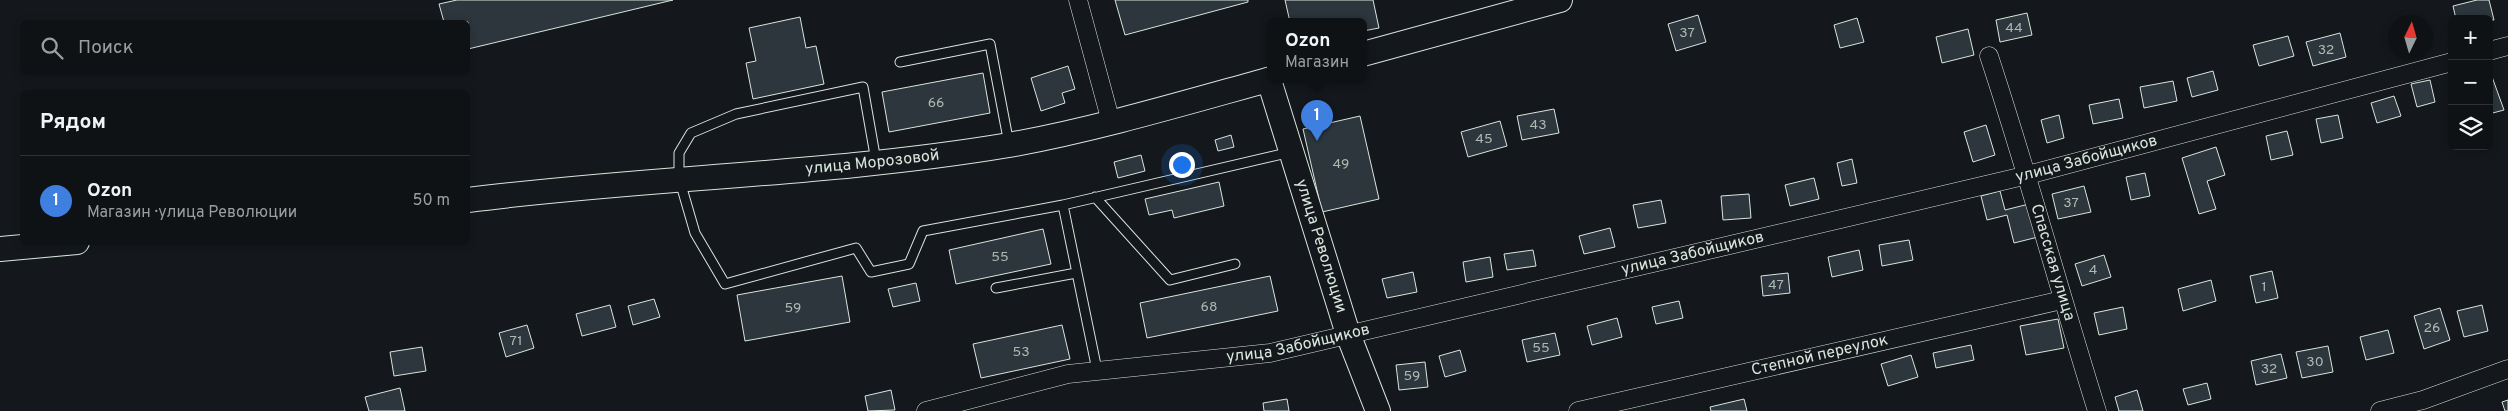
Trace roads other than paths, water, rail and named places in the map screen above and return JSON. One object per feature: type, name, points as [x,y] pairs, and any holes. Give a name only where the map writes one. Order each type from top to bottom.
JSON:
[{"type":"main road","points":[[1367,53],[1560,0]]},
{"type":"main road","name":"улица Морозовой","points":[[470,200],[679,178],[876,163],[1010,144],[1111,122],[1267,81]]},
{"type":"main road","name":"улица Революции","points":[[1271,83],[1348,334],[1378,411]]},
{"type":"main road","points":[[0,249],[44,245]]},
{"type":"street","points":[[1078,0],[1111,122]]},
{"type":"street","points":[[2493,51],[2508,46]]},
{"type":"street","name":"Спасская улица","points":[[1989,56],[2028,175],[2062,300],[2097,411]]},
{"type":"street","name":"улица Забойщиков","points":[[926,411],[1068,374],[1270,353],[2028,175],[2448,63]]},
{"type":"street","name":"Степной переулок","points":[[1578,411],[2062,300]]},
{"type":"street","points":[[2380,411],[2423,400],[2508,369]]},
{"type":"lane","points":[[900,62],[990,44],[1010,144]]},
{"type":"lane","points":[[876,163],[862,87],[736,114],[691,134],[679,152],[679,178],[695,233],[725,284],[856,248],[871,272],[909,264],[923,231],[1063,205],[1094,196],[1291,152]]},
{"type":"lane","points":[[1094,196],[1170,280],[1235,264]]},
{"type":"lane","points":[[1063,205],[1097,370]]},
{"type":"lane","points":[[996,288],[1076,273]]},
{"type":"place","name":"Ozon","points":[[1317,141]]}]
